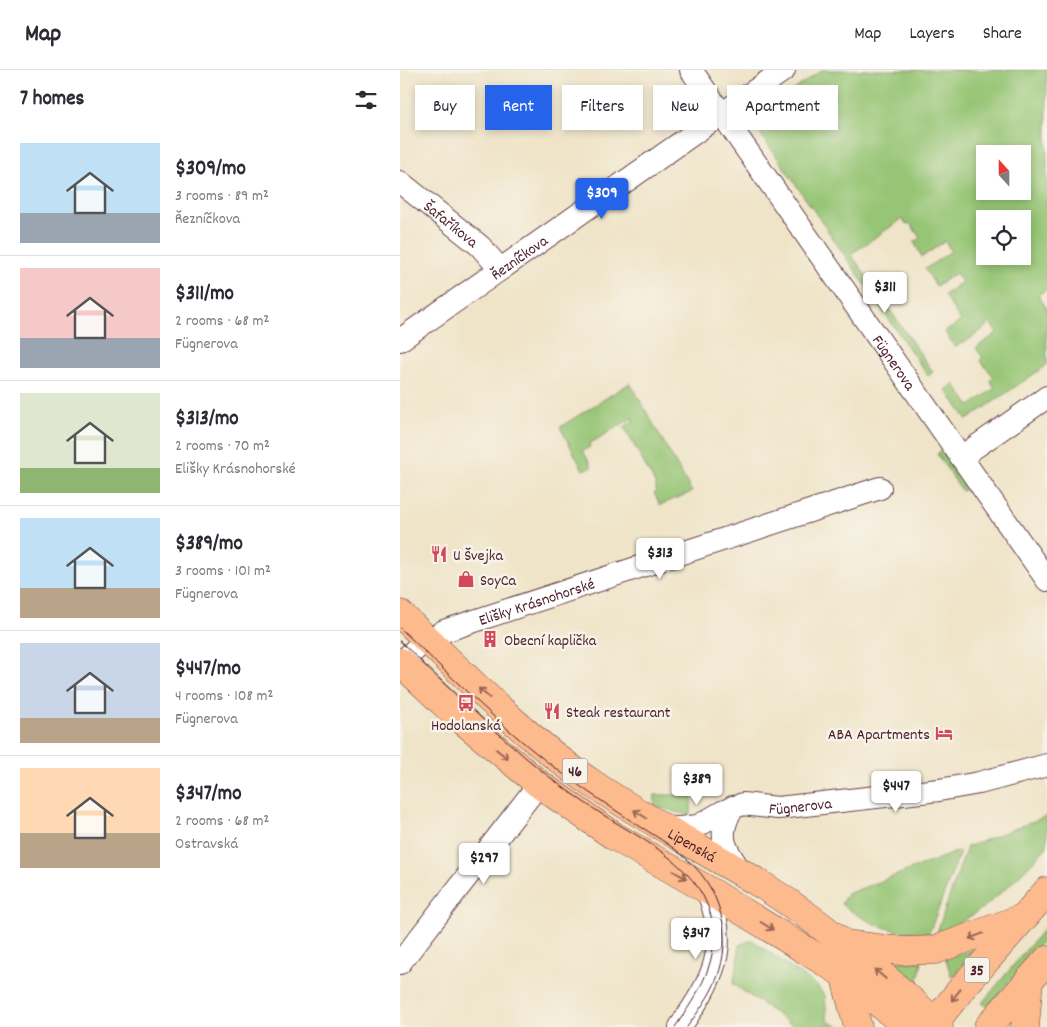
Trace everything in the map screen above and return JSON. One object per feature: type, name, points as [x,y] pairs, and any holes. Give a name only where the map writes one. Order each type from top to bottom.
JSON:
[{"type":"main road","name":"Lipenská","points":[[400,614],[473,683],[562,762],[595,786],[779,896],[844,944],[925,1022]]},
{"type":"main road","name":"Lipenská","points":[[400,662],[454,713],[539,784],[614,836],[707,890]]},
{"type":"main road","name":"46","points":[[707,890],[844,974]]},
{"type":"main road","name":"35","points":[[925,1022],[963,987],[1047,891]]},
{"type":"main road","points":[[844,944],[901,951],[935,950],[1022,918]]},
{"type":"main road","points":[[988,1027],[1047,960]]},
{"type":"main road","points":[[844,974],[893,1015],[925,1022]]},
{"type":"main road","points":[[844,974],[858,1027]]},
{"type":"main road","points":[[1025,1027],[1028,980]]},
{"type":"street","name":"Fügnerova","points":[[691,70],[1047,580]]},
{"type":"street","name":"Řezníčkova","points":[[400,340],[784,70]]},
{"type":"street","name":"Šafaříkova","points":[[400,182],[480,246],[500,269]]},
{"type":"street","points":[[961,457],[1047,397]]},
{"type":"street","name":"Elišky Krásnohorské","points":[[400,662],[427,640],[453,628],[880,488]]},
{"type":"street","name":"Fügnerova","points":[[664,828],[698,826],[733,806],[742,804],[784,807],[940,790],[979,783],[1047,765]]},
{"type":"street","points":[[400,963],[539,784]]},
{"type":"street","points":[[733,806],[724,824],[723,841],[731,858],[743,874]]},
{"type":"street","points":[[680,1027],[706,988],[715,964],[717,920],[707,890]]},
{"type":"green space","points":[[822,70],[1047,70],[1047,289],[1038,295],[1047,309],[1047,365],[967,420],[946,390],[954,384],[970,406],[995,388],[990,380],[994,377],[980,360],[983,358],[976,348],[997,333],[990,323],[973,337],[955,347],[945,332],[961,321],[944,295],[962,282],[956,273],[936,286],[925,269],[951,251],[945,241],[922,257],[914,242],[920,238],[910,223],[907,225],[902,219],[851,254],[933,372],[928,376],[758,130],[838,130],[838,85],[801,85]]},
{"type":"green space","points":[[630,383],[692,492],[660,505],[654,493],[656,485],[624,427],[633,421],[632,418],[589,444],[590,447],[583,451],[592,467],[583,470],[560,427]]},
{"type":"green space","points":[[943,449],[969,486],[962,491],[937,454]]},
{"type":"green space","points":[[655,795],[690,795],[692,798],[691,814],[687,815],[654,806]]},
{"type":"green space","points":[[1047,816],[1047,847],[1010,884],[982,908],[953,926],[937,932],[967,847]]},
{"type":"green space","points":[[959,851],[929,933],[904,932],[882,927],[841,904],[847,894]]},
{"type":"green space","points":[[1047,925],[1047,935],[988,1007],[982,1003]]},
{"type":"green space","points":[[752,940],[817,986],[825,996],[829,1022],[840,1027],[795,1027],[733,984],[738,962],[739,945]]},
{"type":"green space","points":[[973,950],[973,952],[952,978],[945,957]]},
{"type":"green space","points":[[922,961],[917,986],[887,962]]},
{"type":"tram line","points":[[400,628],[490,713],[527,745],[578,785],[676,850],[700,873],[709,886],[721,915],[724,946],[722,962],[714,985],[704,1004],[687,1027]]},
{"type":"tram line","points":[[400,641],[533,764],[585,803],[663,853],[693,880],[704,897],[711,916],[714,931],[713,946],[711,961],[706,975],[692,1002],[675,1027]]},
{"type":"place","name":"U Švejka","points":[[439,554]]},
{"type":"place","name":"SoyCa","points":[[466,579]]},
{"type":"place","name":"Obecní kaplička","points":[[490,639]]},
{"type":"place","name":"Hodolanská","points":[[466,703]]},
{"type":"place","name":"Steak restaurant","points":[[552,711]]},
{"type":"place","name":"ABA Apartments","points":[[944,733]]}]
